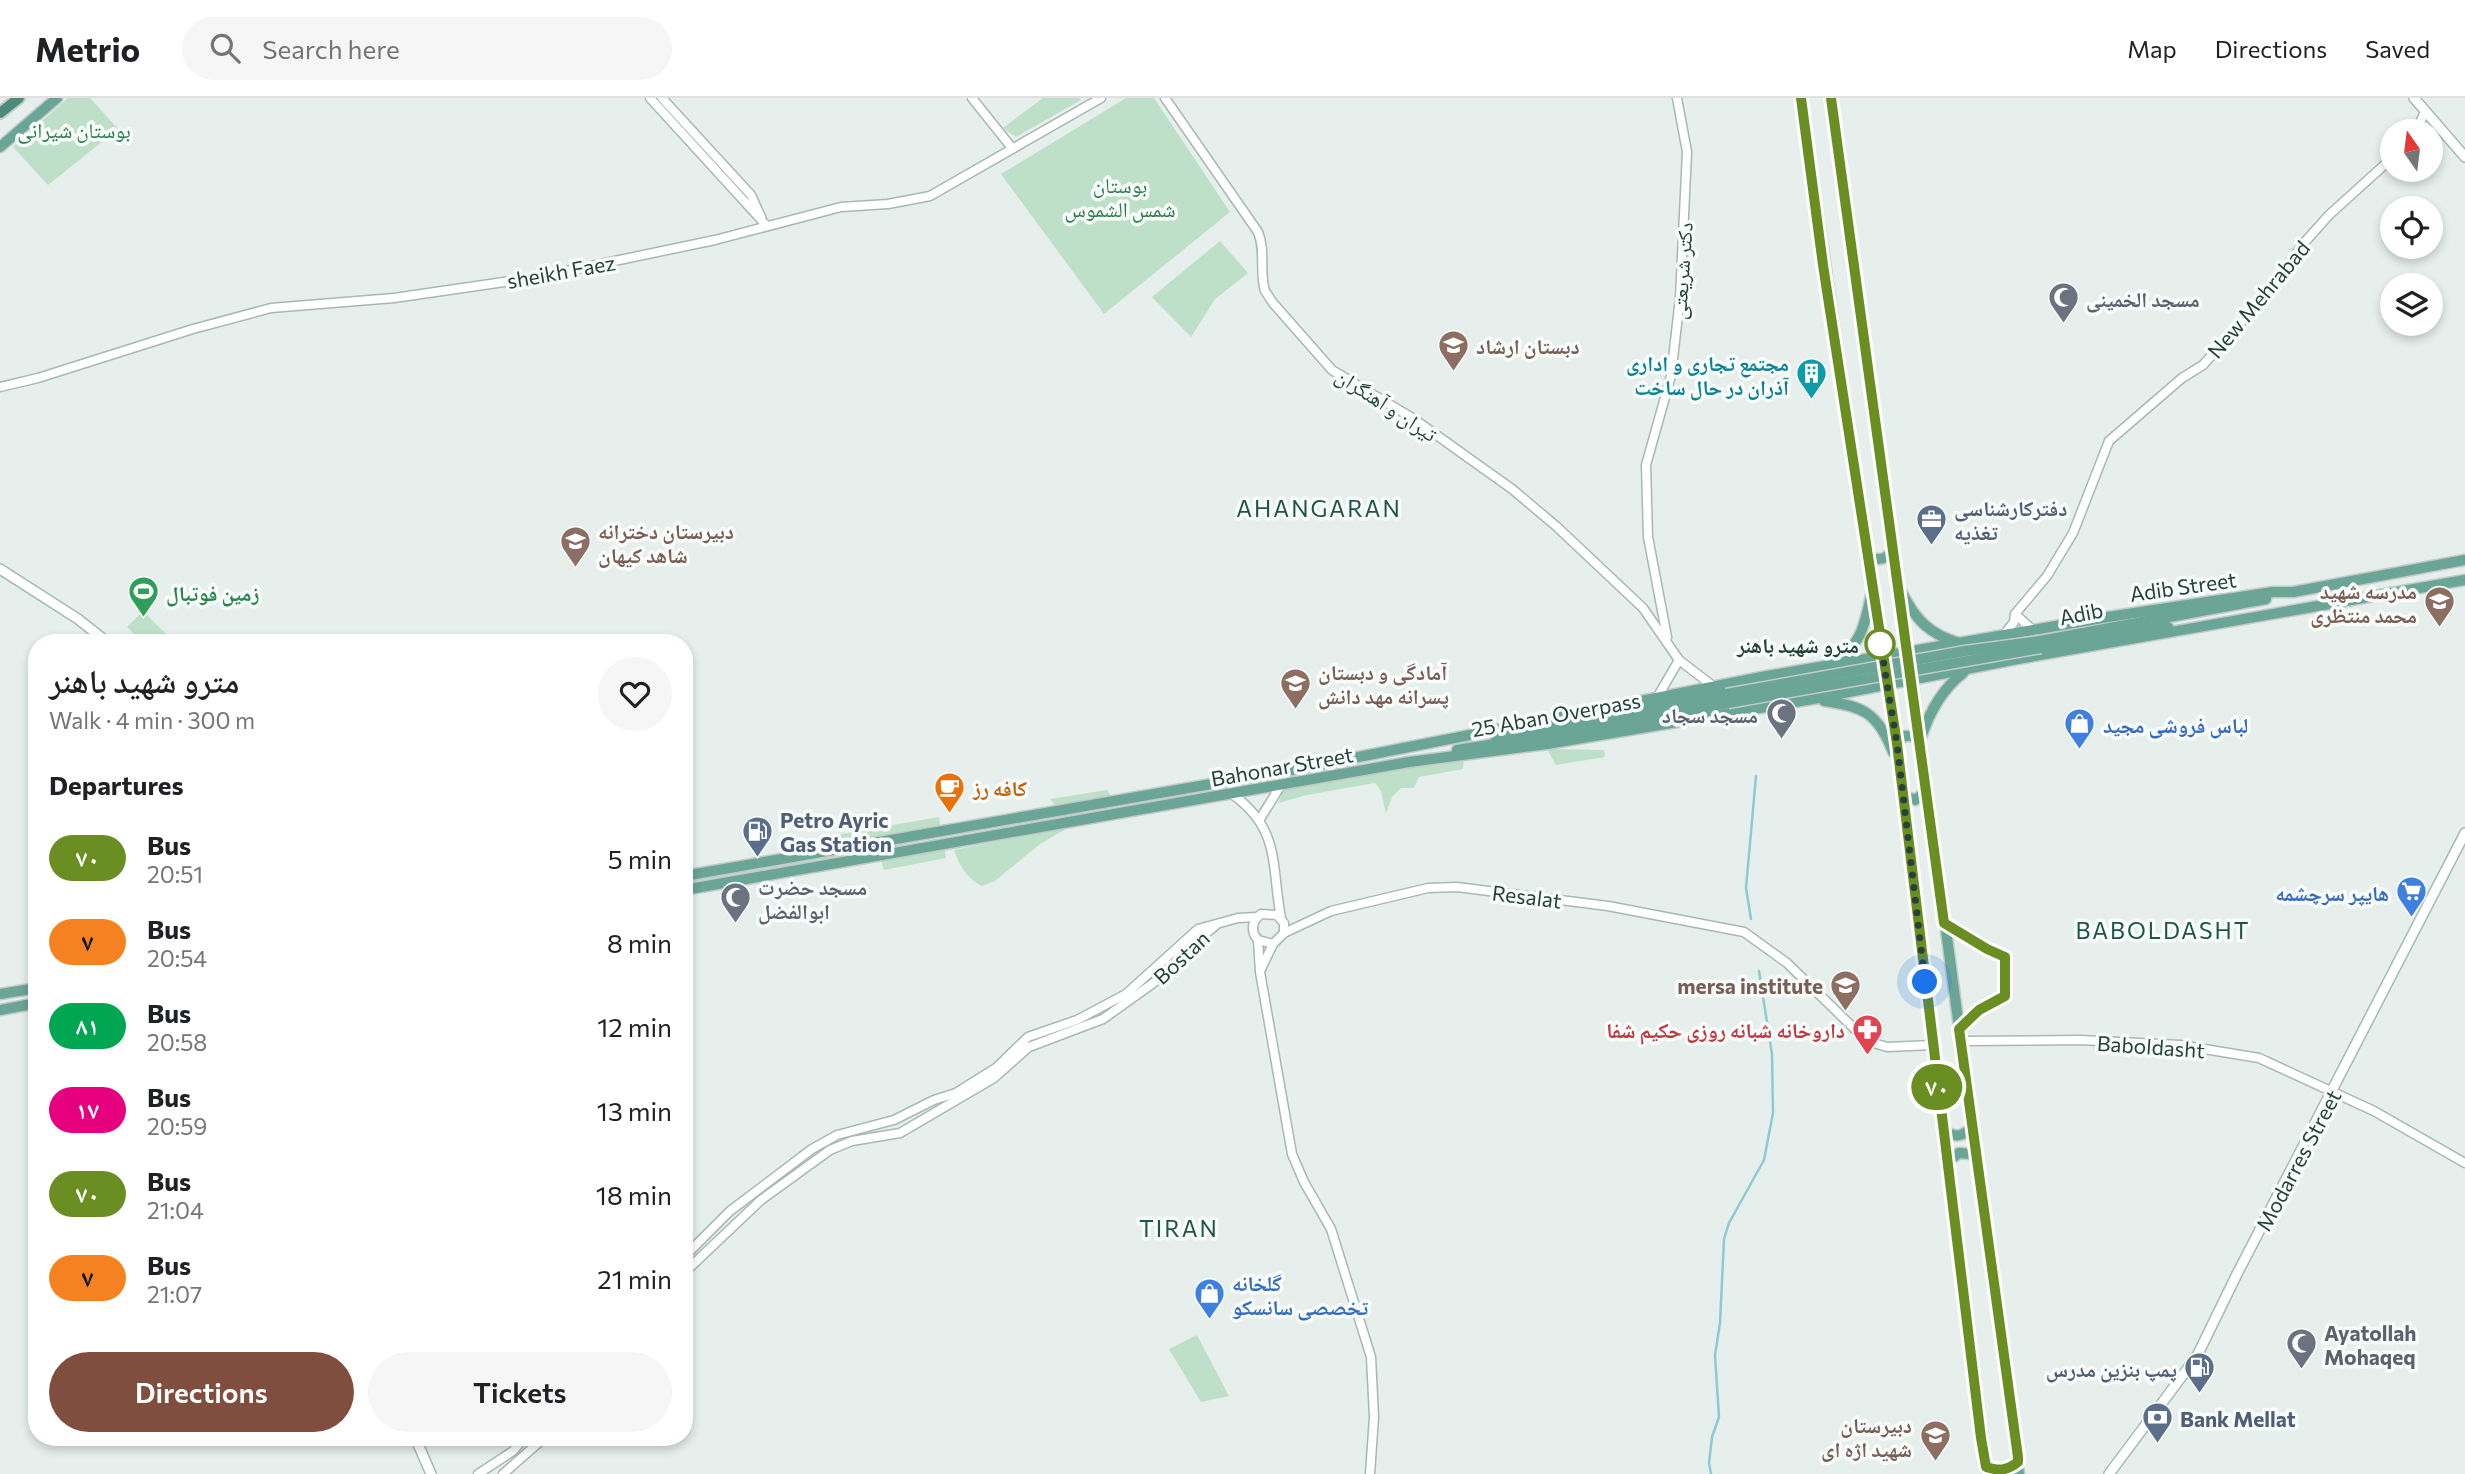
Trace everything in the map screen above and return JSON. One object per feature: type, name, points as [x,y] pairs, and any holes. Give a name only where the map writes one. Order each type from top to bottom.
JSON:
[{"type":"highway","points":[[0,113],[19,98]]},
{"type":"main road","points":[[0,147],[57,98]]},
{"type":"main road","points":[[1801,98],[1886,685],[1897,744],[1986,1470],[2009,1469],[2018,1462]]},
{"type":"main road","points":[[1831,98],[2019,1474]]},
{"type":"main road","points":[[2414,98],[2465,157]]},
{"type":"main road","points":[[1868,552],[1871,558],[1883,559],[1889,557],[1893,549]]},
{"type":"main road","name":"Adib Street","points":[[1882,656],[2174,607],[2273,592],[2293,592],[2465,560]]},
{"type":"main road","points":[[0,569],[97,634]]},
{"type":"main road","name":"Adib Street","points":[[1886,685],[2012,660],[2465,580]]},
{"type":"main road","points":[[1898,585],[1922,625],[1937,635],[1963,644]]},
{"type":"main road","points":[[1818,667],[1842,656],[1855,645],[1864,629],[1872,589]]},
{"type":"main road","name":"Adib","points":[[1432,743],[1556,727],[1811,678],[2237,606],[2293,592]]},
{"type":"main road","name":"Adib","points":[[2041,648],[2247,614],[2294,611]]},
{"type":"main road","points":[[2003,636],[1996,649],[2004,659],[2012,660]]},
{"type":"main road","name":"25 Aban Overpass","points":[[1409,762],[1463,749],[1559,734],[1812,686],[2041,648]]},
{"type":"main road","name":"Bahonar Street","points":[[693,874],[1432,743],[1658,696],[1882,656]]},
{"type":"main road","points":[[1920,742],[1929,713],[1950,684],[1968,670]]},
{"type":"main road","points":[[1767,676],[1780,682],[1785,689],[1784,697],[1778,704]]},
{"type":"main road","name":"Bahonar Street","points":[[693,888],[1409,762],[1547,744],[1886,685]]},
{"type":"main road","points":[[1813,699],[1852,704],[1867,713],[1888,737],[1899,767]]},
{"type":"main road","points":[[1897,744],[1904,736],[1912,736],[1920,742]]},
{"type":"main road","points":[[1903,795],[1915,800],[1927,792]]},
{"type":"main road","name":"Modarres Street","points":[[2109,1474],[2197,1356],[2465,833]]},
{"type":"main road","points":[[909,851],[928,842],[929,837],[922,834]]},
{"type":"main road","points":[[0,994],[28,989]]},
{"type":"main road","points":[[0,1010],[28,1005]]},
{"type":"main road","points":[[1943,1129],[1951,1135],[1959,1136],[1972,1126]]},
{"type":"main road","points":[[1947,1161],[1959,1153],[1971,1154],[1977,1160]]},
{"type":"main road","points":[[419,1446],[430,1474]]},
{"type":"street","points":[[650,98],[766,225]]},
{"type":"street","points":[[662,98],[751,195],[766,225]]},
{"type":"street","points":[[972,98],[1012,148]]},
{"type":"street","name":"sheikh Faez","points":[[0,387],[38,378],[260,310],[394,298],[538,277],[676,249],[841,207],[888,204],[930,196],[1101,98]]},
{"type":"street","name":"تیران و آهنگران","points":[[1165,98],[1258,232],[1262,240],[1262,281],[1265,290],[1313,350],[1332,370],[1414,419],[1512,489],[1615,579],[1643,608],[1679,660],[1713,686]]},
{"type":"street","name":"دکتر شریعتی","points":[[1671,648],[1664,627],[1648,537],[1645,488],[1646,465],[1671,376],[1680,298],[1687,152],[1677,98]]},
{"type":"street","points":[[2422,119],[2425,112]]},
{"type":"street","name":"New Mehrabad","points":[[2003,636],[2014,622],[2015,614],[2047,576],[2073,533],[2109,440],[2182,378],[2203,365],[2256,306],[2324,220],[2380,169]]},
{"type":"street","points":[[2015,614],[2034,631]]},
{"type":"street","points":[[1658,696],[1679,660]]},
{"type":"street","points":[[1260,819],[1281,785]]},
{"type":"street","points":[[1232,794],[1260,819],[1272,848],[1276,893],[1284,933]]},
{"type":"street","name":"Resalat","points":[[1311,919],[1398,893],[1457,887],[1608,906],[1744,932],[1787,963],[1867,1041],[1886,1047],[1932,1045]]},
{"type":"street","points":[[1214,926],[1238,918],[1257,917],[1267,912],[1276,893]]},
{"type":"street","points":[[1267,912],[1282,920],[1311,919]]},
{"type":"street","points":[[1252,932],[1257,917]]},
{"type":"street","points":[[1238,918],[1258,940],[1260,972],[1292,1154],[1304,1182],[1331,1228],[1371,1357],[1374,1418],[1370,1474]]},
{"type":"street","points":[[1260,972],[1273,944],[1284,933],[1311,919]]},
{"type":"street","name":"Bostan","points":[[693,1248],[730,1211],[812,1149],[838,1135],[894,1120],[934,1100],[956,1093],[996,1068],[1028,1037],[1077,1020],[1126,994],[1198,929],[1214,926]]},
{"type":"street","name":"Bostan","points":[[693,1264],[761,1200],[830,1150],[852,1141],[900,1133],[994,1078],[1029,1047],[1103,1019],[1160,979],[1186,950],[1214,926]]},
{"type":"street","points":[[1258,940],[1273,944]]},
{"type":"street","name":"Baboldasht","points":[[1961,1041],[2080,1040],[2185,1046],[2259,1058],[2374,1111],[2465,1163]]},
{"type":"street","points":[[478,1474],[517,1446]]},
{"type":"street","points":[[503,1474],[535,1446]]},
{"type":"green space","name":"بوستان شیرانی","points":[[68,98],[90,98],[118,129],[48,185],[13,147]]},
{"type":"green space","points":[[1043,98],[1081,100],[1016,137],[1003,128]]},
{"type":"green space","name":"بوستان شمس الشموس","points":[[1126,98],[1154,98],[1230,212],[1104,314],[1001,174]]},
{"type":"green space","points":[[1220,241],[1248,273],[1215,299],[1191,337],[1152,297]]},
{"type":"green space","name":"زمین فوتبال","points":[[143,611],[166,634],[134,634],[127,627]]},
{"type":"green space","points":[[1547,749],[1604,750],[1605,757],[1556,765]]},
{"type":"green space","points":[[1464,758],[1463,769],[1419,777],[1414,788],[1401,788],[1392,797],[1386,814],[1381,791],[1375,783],[1278,803],[1284,789]]},
{"type":"green space","points":[[1107,790],[1111,797],[1056,807],[1050,799]]},
{"type":"green space","points":[[939,817],[940,825],[814,848],[819,838]]},
{"type":"green space","points":[[1069,827],[1040,844],[995,881],[982,886],[964,871],[954,850]]},
{"type":"green space","points":[[926,839],[862,855],[693,884],[693,880]]},
{"type":"green space","points":[[944,848],[946,858],[884,870],[881,860]]},
{"type":"green space","points":[[1197,1335],[1229,1396],[1201,1402],[1169,1349]]},
{"type":"waterway","points":[[1751,919],[1746,888],[1756,776]]},
{"type":"waterway","points":[[1711,1474],[1709,1463],[1712,1437],[1719,1417],[1715,1355],[1720,1323],[1724,1239],[1729,1223],[1764,1160],[1773,1113],[1772,1054],[1759,971]]},
{"type":"bus line","name":"۷۰","points":[[1801,98],[1823,265],[1897,744],[1981,1438],[1986,1467],[1998,1471],[2009,1469],[2018,1462],[2018,1457],[1959,1029],[1979,1010],[2005,996],[2005,957],[1944,923],[1831,98]]},
{"type":"place","name":"مسجد الخمینی","points":[[2063,325]]},
{"type":"place","name":"دبستان ارشاد","points":[[1453,372]]},
{"type":"place","name":"مجتمع تجاری و اداری آذران در حال ساخت","points":[[1812,401]]},
{"type":"place","name":"دفترکارشناسی تغذیه","points":[[1931,546]]},
{"type":"place","name":"دبیرستان دخترانه شاهد کیهان","points":[[575,569]]},
{"type":"place","name":"زمین فوتبال","points":[[143,619]]},
{"type":"place","name":"مدرسه شهید محمد منتظری","points":[[2440,629]]},
{"type":"place","name":"مترو شهید باهنر","points":[[1880,644]]},
{"type":"place","name":"آمادگی و دبستان پسرانه مهد دانش","points":[[1295,710]]},
{"type":"place","name":"مسجد سجاد","points":[[1781,741]]},
{"type":"place","name":"لباس فروشی مجید","points":[[2080,751]]},
{"type":"place","name":"کافه رز","points":[[950,814]]},
{"type":"place","name":"Petro Ayric Gas Station","points":[[757,858]]},
{"type":"place","name":"هایپر سرچشمه","points":[[2412,919]]},
{"type":"place","name":"مسجد حضرت ابوالفضل","points":[[735,925]]},
{"type":"place","name":"mersa institute","points":[[1846,1012]]},
{"type":"place","name":"داروخانه شبانه‌ روزی حکیم شفا","points":[[1868,1056]]},
{"type":"place","name":"گلخانه تخصصی سانسکو","points":[[1209,1321]]},
{"type":"place","name":"Ayatollah Mohaqeq","points":[[2301,1371]]},
{"type":"place","name":"پمپ بنزین مدرس","points":[[2200,1395]]},
{"type":"place","name":"Bank Mellat","points":[[2157,1445]]},
{"type":"place","name":"دبیرستان شهید اژه ای","points":[[1935,1463]]},
{"type":"district","name":"AHANGARAN","points":[[1319,508]]},
{"type":"district","name":"BABOLDASHT","points":[[2163,930]]},
{"type":"district","name":"TIRAN","points":[[1179,1228]]},
{"type":"route","points":[[1880,644],[1880,641],[1897,744],[1925,982]]}]
